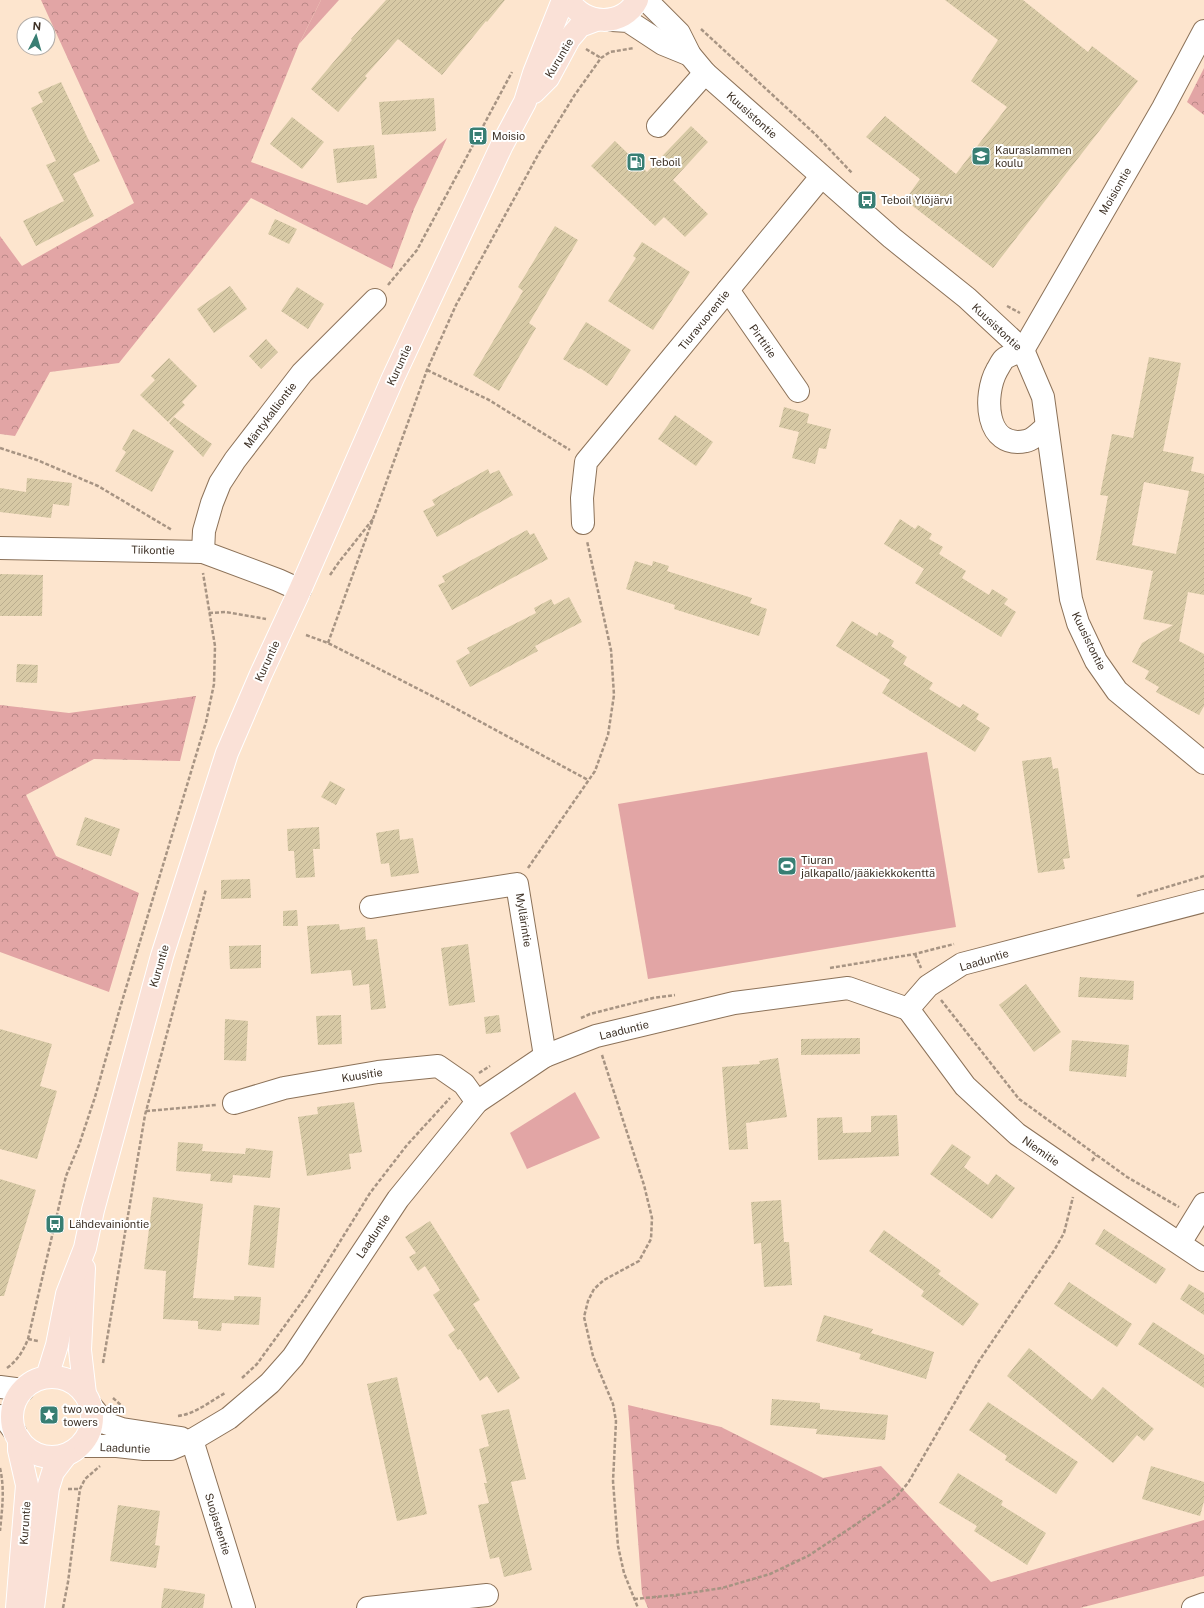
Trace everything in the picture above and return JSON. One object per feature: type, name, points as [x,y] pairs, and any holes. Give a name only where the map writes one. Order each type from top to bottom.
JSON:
[{"type":"main road","name":"Kuruntie","points":[[47,1377],[57,1345],[67,1294],[85,1248],[97,1195],[162,956],[227,753],[393,378],[502,145],[525,102],[534,73],[563,0]]},
{"type":"main road","points":[[569,0],[577,10],[586,16],[604,20]]},
{"type":"main road","name":"Kuruntie","points":[[525,102],[548,78],[568,39],[580,26],[621,16],[629,10],[637,0]]},
{"type":"main road","name":"Kuruntie","points":[[85,1248],[80,1350],[88,1400]]},
{"type":"main road","points":[[47,1377],[58,1377],[68,1380],[78,1386],[88,1400],[93,1417],[91,1428],[87,1437],[73,1450],[53,1457],[40,1455],[28,1449],[17,1436],[13,1421],[13,1410],[17,1399],[23,1390],[34,1382],[47,1377]]},
{"type":"main road","name":"Kuruntie","points":[[17,1436],[27,1485],[17,1608]]},
{"type":"main road","name":"Kuruntie","points":[[33,1608],[48,1488],[53,1472],[73,1450]]},
{"type":"street","name":"Kuusistontie","points":[[646,0],[679,33],[690,55],[705,73],[820,177],[892,238],[967,298],[1023,350],[1043,397],[1071,599],[1078,623],[1096,661],[1116,691],[1204,763]]},
{"type":"street","name":"Kuusistontie","points":[[604,20],[628,21],[663,44],[690,55]]},
{"type":"street","name":"Moisiontie","points":[[1023,350],[1163,108],[1204,31]]},
{"type":"street","points":[[658,126],[705,73]]},
{"type":"street","name":"Tiuravuorentie","points":[[586,462],[820,177]]},
{"type":"street","name":"Pirttitie","points":[[728,290],[798,392]]},
{"type":"street","name":"Mäntykalliontie","points":[[203,552],[204,531],[212,503],[220,483],[232,465],[302,373],[375,300]]},
{"type":"street","points":[[1023,350],[1003,360],[993,377],[989,397],[990,415],[994,430],[1002,439],[1016,442],[1028,441],[1046,427]]},
{"type":"street","points":[[583,524],[582,498],[586,462]]},
{"type":"street","name":"Tiikontie","points":[[0,548],[203,552],[278,580],[300,590]]},
{"type":"street","name":"Myllärintie","points":[[371,907],[518,884],[546,1056]]},
{"type":"street","name":"Laaduntie","points":[[73,1450],[120,1438],[192,1440],[229,1418],[270,1383],[293,1357],[398,1199],[477,1102],[546,1056],[596,1036],[734,1003],[848,988],[908,1009],[928,986],[962,964],[1204,901]]},
{"type":"street","name":"Niemitie","points":[[908,1009],[965,1086],[1017,1134],[1080,1178],[1204,1260]]},
{"type":"street","name":"Kuusitie","points":[[234,1104],[284,1088],[378,1072],[438,1066],[464,1084],[477,1102]]},
{"type":"street","points":[[1180,1243],[1200,1210]]},
{"type":"street","points":[[3,1377],[23,1390]]},
{"type":"street","name":"Laaduntie","points":[[88,1400],[105,1424],[120,1438]]},
{"type":"street","points":[[0,1416],[6,1420],[17,1436]]},
{"type":"street","name":"Suojastentie","points":[[192,1440],[244,1608]]},
{"type":"street","points":[[368,1608],[487,1595]]},
{"type":"street","points":[[1193,1608],[1204,1604]]},
{"type":"path","points":[[696,26],[815,134],[853,175]]},
{"type":"path","points":[[328,643],[428,370],[456,305],[539,153],[574,96],[601,58],[610,52],[631,50],[642,46],[650,35]]},
{"type":"path","points":[[375,300],[417,250],[515,66]]},
{"type":"path","points":[[1002,303],[1039,322]]},
{"type":"path","points":[[428,370],[489,400],[567,447],[586,462]]},
{"type":"path","points":[[0,448],[37,460],[98,486],[174,531]]},
{"type":"path","points":[[327,580],[339,562],[373,519]]},
{"type":"path","points":[[518,884],[553,830],[595,771],[608,735],[614,695],[611,650],[583,524]]},
{"type":"path","points":[[3,1377],[22,1354],[28,1339],[66,1176],[95,1097],[120,1008],[206,722],[214,684],[214,646],[202,567],[203,552]]},
{"type":"path","points":[[209,613],[226,612],[266,619]]},
{"type":"path","points":[[306,635],[328,643],[442,701],[588,780]]},
{"type":"path","points":[[1132,897],[1204,876]]},
{"type":"path","points":[[102,1368],[146,1111],[208,885]]},
{"type":"path","points":[[823,969],[915,954],[960,942]]},
{"type":"path","points":[[915,954],[928,986],[1019,1099],[1127,1177],[1200,1210]]},
{"type":"path","points":[[577,1020],[590,1014],[653,998],[676,994]]},
{"type":"path","points":[[590,1014],[644,1185],[652,1218],[651,1239],[639,1261],[604,1280],[594,1289],[588,1301],[584,1317],[593,1356],[614,1410],[616,1421],[613,1481],[618,1546],[624,1573],[638,1608]]},
{"type":"path","points":[[240,1380],[257,1364],[308,1295],[370,1193],[407,1145],[464,1084],[496,1063]]},
{"type":"path","points":[[146,1111],[234,1104]]},
{"type":"path","points":[[634,1599],[676,1595],[722,1588],[770,1574],[808,1556],[896,1497],[908,1483],[978,1361],[1055,1250],[1064,1234],[1074,1192],[1080,1178],[1096,1155]]},
{"type":"path","points":[[177,1416],[204,1406],[228,1391]]},
{"type":"path","points":[[63,1608],[68,1582],[80,1489],[85,1478],[92,1471],[114,1460],[120,1438],[124,1419],[124,1408],[110,1396]]},
{"type":"path","points":[[0,1468],[4,1496],[0,1531]]},
{"type":"green space","points":[[41,0],[321,0],[299,44],[251,162],[367,205],[447,138],[414,209],[392,269],[251,198],[119,363],[50,372],[15,436],[0,434],[0,236],[22,266],[134,203],[56,33],[56,16],[48,16]]},
{"type":"green space","points":[[321,0],[339,0],[299,44]]},
{"type":"green space","points":[[1204,68],[1204,115],[1187,102]]},
{"type":"green space","points":[[196,696],[180,761],[94,759],[26,795],[56,856],[139,893],[109,992],[0,952],[0,705],[69,713]]},
{"type":"green space","name":"Tiuran jalkapallo/jääkiekkokenttä","points":[[927,752],[956,927],[648,979],[618,804]]},
{"type":"green space","points":[[575,1092],[600,1138],[527,1169],[510,1133]]},
{"type":"green space","points":[[628,1405],[721,1427],[823,1478],[881,1466],[991,1582],[1204,1520],[1204,1576],[1080,1608],[648,1608],[642,1594]]},
{"type":"building","points":[[386,0],[505,0],[442,75],[398,39],[365,76],[367,78],[338,112],[311,89],[352,40],[351,39]]},
{"type":"building","points":[[945,0],[1023,0],[1088,52],[1092,46],[1138,81],[993,268],[905,200],[920,179],[866,137],[885,116],[956,174],[1007,107],[971,81],[998,40]]},
{"type":"building","points":[[61,82],[100,161],[73,174],[94,216],[36,246],[23,221],[64,201],[46,165],[56,161],[31,108],[43,102],[38,92]]},
{"type":"building","points":[[434,98],[436,131],[382,135],[379,102]]},
{"type":"building","points":[[292,117],[324,142],[302,169],[270,144]]},
{"type":"building","points":[[691,126],[708,142],[673,180],[708,214],[685,237],[664,217],[655,226],[591,166],[615,141],[647,172]]},
{"type":"building","points":[[374,145],[377,178],[337,183],[333,149]]},
{"type":"building","points":[[275,219],[297,229],[289,244],[268,234]]},
{"type":"building","points":[[555,226],[578,240],[529,323],[536,328],[499,391],[473,375],[523,291],[518,287]]},
{"type":"building","points":[[642,242],[690,272],[653,330],[608,301],[636,258],[633,256]]},
{"type":"building","points":[[230,286],[247,309],[214,333],[197,309]]},
{"type":"building","points":[[297,287],[324,304],[308,329],[281,311]]},
{"type":"building","points":[[586,322],[631,350],[607,386],[580,368],[579,369],[563,359]]},
{"type":"building","points":[[266,339],[278,352],[261,369],[249,356]]},
{"type":"building","points":[[1149,357],[1181,363],[1163,451],[1194,457],[1191,471],[1204,474],[1204,595],[1188,592],[1179,641],[1204,654],[1204,706],[1199,715],[1156,692],[1159,687],[1145,679],[1149,671],[1132,662],[1142,643],[1173,625],[1143,619],[1153,571],[1096,560],[1108,496],[1100,495],[1112,434],[1133,438]],"holes":[[[1144,482],[1189,491],[1176,554],[1132,545]]]},
{"type":"building","points":[[169,358],[197,386],[182,402],[185,405],[168,422],[140,395],[155,380],[151,376]]},
{"type":"building","points":[[784,407],[809,414],[807,423],[831,429],[826,449],[819,448],[815,464],[792,458],[799,432],[779,427]]},
{"type":"building","points":[[675,415],[713,442],[696,466],[658,439]]},
{"type":"building","points":[[174,417],[212,444],[203,457],[169,423]]},
{"type":"building","points":[[133,429],[174,451],[152,492],[115,471],[126,452],[122,449]]},
{"type":"building","points":[[488,469],[490,474],[499,470],[513,495],[437,537],[423,511],[435,505],[432,500]]},
{"type":"building","points":[[27,478],[72,483],[69,506],[53,504],[51,518],[0,512],[0,488],[26,492]]},
{"type":"building","points":[[900,519],[915,529],[918,525],[932,534],[929,539],[943,547],[939,554],[966,571],[962,578],[989,595],[992,589],[1008,599],[1004,604],[1016,612],[1001,637],[915,583],[924,569],[884,544]]},
{"type":"building","points":[[527,530],[530,535],[534,533],[548,559],[452,610],[438,585],[445,582],[442,576]]},
{"type":"building","points":[[635,561],[652,566],[653,561],[669,566],[667,571],[752,598],[750,603],[767,609],[759,636],[674,609],[675,605],[626,589]]},
{"type":"building","points":[[0,574],[43,575],[42,616],[0,616]]},
{"type":"building","points":[[569,597],[582,622],[535,646],[538,651],[470,687],[456,661],[470,653],[467,648],[536,613],[534,608],[551,599],[554,605]]},
{"type":"building","points":[[852,621],[877,636],[879,632],[894,641],[891,646],[907,657],[903,664],[933,683],[929,689],[960,708],[963,704],[979,714],[976,719],[990,728],[975,752],[882,693],[890,680],[836,646]]},
{"type":"building","points":[[17,664],[38,665],[37,683],[16,682]]},
{"type":"building","points":[[1051,757],[1053,769],[1058,768],[1070,858],[1063,859],[1065,869],[1038,873],[1022,761]]},
{"type":"building","points":[[330,781],[345,789],[336,805],[321,797]]},
{"type":"building","points":[[85,817],[120,829],[111,856],[76,845]]},
{"type":"building","points":[[319,827],[320,849],[313,849],[315,877],[296,878],[294,851],[288,851],[287,829]]},
{"type":"building","points":[[399,829],[400,840],[413,838],[419,873],[391,877],[389,863],[381,864],[376,833]]},
{"type":"building","points":[[250,879],[251,898],[221,899],[221,880]]},
{"type":"building","points":[[297,910],[298,926],[283,926],[283,911]]},
{"type":"building","points":[[339,924],[340,930],[365,927],[366,940],[377,939],[386,1008],[371,1010],[369,984],[353,986],[351,970],[311,974],[307,926]]},
{"type":"building","points":[[468,944],[475,1002],[449,1006],[441,948]]},
{"type":"building","points":[[261,945],[261,968],[230,969],[229,946]]},
{"type":"building","points":[[1080,977],[1134,981],[1133,1000],[1078,997]]},
{"type":"building","points":[[1026,984],[1061,1032],[1034,1052],[999,1005]]},
{"type":"building","points":[[341,1015],[342,1044],[318,1045],[316,1016]]},
{"type":"building","points":[[499,1015],[501,1032],[486,1034],[484,1017]]},
{"type":"building","points":[[225,1019],[248,1021],[246,1061],[224,1060]]},
{"type":"building","points":[[0,1029],[52,1044],[40,1086],[57,1091],[37,1159],[0,1149]]},
{"type":"building","points":[[860,1038],[860,1054],[801,1055],[801,1039]]},
{"type":"building","points":[[1072,1040],[1129,1045],[1126,1077],[1069,1071]]},
{"type":"building","points":[[778,1058],[787,1117],[746,1123],[748,1149],[729,1150],[722,1067],[760,1064],[759,1061]]},
{"type":"building","points":[[354,1102],[362,1152],[349,1154],[351,1169],[307,1176],[298,1117],[318,1114],[317,1107]]},
{"type":"building","points":[[897,1115],[899,1156],[818,1160],[817,1118],[842,1117],[843,1133],[871,1132],[871,1116]]},
{"type":"building","points":[[178,1142],[203,1144],[202,1151],[245,1154],[246,1148],[273,1151],[270,1178],[233,1175],[232,1183],[210,1181],[211,1174],[176,1171]]},
{"type":"building","points":[[952,1144],[971,1157],[964,1167],[988,1185],[996,1174],[1015,1188],[992,1219],[930,1174]]},
{"type":"building","points":[[0,1179],[36,1190],[4,1296],[0,1296]]},
{"type":"building","points":[[153,1197],[203,1204],[193,1298],[234,1300],[234,1296],[261,1297],[259,1325],[222,1323],[221,1331],[198,1329],[198,1321],[163,1319],[166,1271],[144,1269]]},
{"type":"building","points":[[781,1200],[784,1242],[789,1242],[792,1285],[764,1287],[761,1243],[754,1244],[751,1202]]},
{"type":"building","points":[[254,1205],[280,1208],[274,1268],[248,1265]]},
{"type":"building","points":[[430,1221],[480,1300],[473,1304],[520,1378],[498,1393],[487,1376],[480,1381],[460,1349],[458,1350],[448,1335],[455,1330],[433,1295],[440,1290],[425,1266],[418,1271],[409,1257],[416,1253],[405,1237]]},
{"type":"building","points":[[1104,1229],[1166,1269],[1156,1284],[1095,1244]]},
{"type":"building","points":[[884,1230],[941,1271],[938,1274],[979,1304],[963,1326],[921,1296],[924,1291],[869,1251]]},
{"type":"building","points":[[1069,1282],[1132,1324],[1117,1347],[1054,1304]]},
{"type":"building","points":[[1189,1284],[1204,1293],[1204,1315],[1180,1299]]},
{"type":"building","points":[[824,1315],[873,1329],[871,1333],[934,1352],[926,1379],[859,1359],[861,1354],[816,1341]]},
{"type":"building","points":[[1153,1322],[1204,1355],[1204,1388],[1138,1344]]},
{"type":"building","points":[[1029,1348],[1092,1400],[1103,1387],[1154,1429],[1144,1441],[1137,1435],[1113,1463],[1007,1376]]},
{"type":"building","points":[[397,1377],[427,1514],[397,1521],[367,1384]]},
{"type":"building","points":[[772,1399],[820,1403],[820,1409],[888,1415],[885,1440],[816,1434],[817,1429],[770,1425]]},
{"type":"building","points":[[988,1402],[1078,1462],[1056,1494],[1005,1460],[1007,1456],[969,1430]]},
{"type":"building","points":[[509,1409],[526,1479],[511,1482],[532,1570],[504,1577],[499,1557],[490,1559],[478,1505],[489,1503],[484,1483],[487,1483],[479,1449],[489,1446],[481,1415]]},
{"type":"building","points":[[1151,1466],[1204,1482],[1204,1501],[1200,1516],[1142,1499]]},
{"type":"building","points":[[958,1473],[1003,1501],[1001,1505],[1046,1533],[1027,1565],[974,1531],[977,1526],[939,1503]]},
{"type":"building","points":[[118,1505],[160,1511],[155,1545],[160,1546],[156,1568],[110,1561]]},
{"type":"building","points":[[164,1588],[205,1594],[203,1608],[161,1608]]},
{"type":"place","name":"Moisio","points":[[478,136]]},
{"type":"place","name":"Kauraslammen koulu","points":[[981,156]]},
{"type":"place","name":"Teboil","points":[[636,162]]},
{"type":"place","name":"Teboil Ylöjärvi","points":[[867,200]]},
{"type":"place","name":"Tiuran jalkapallo/jääkiekkokenttä","points":[[787,866]]},
{"type":"place","name":"Lähdevainiontie","points":[[55,1224]]},
{"type":"place","name":"two wooden towers","points":[[49,1415]]}]
